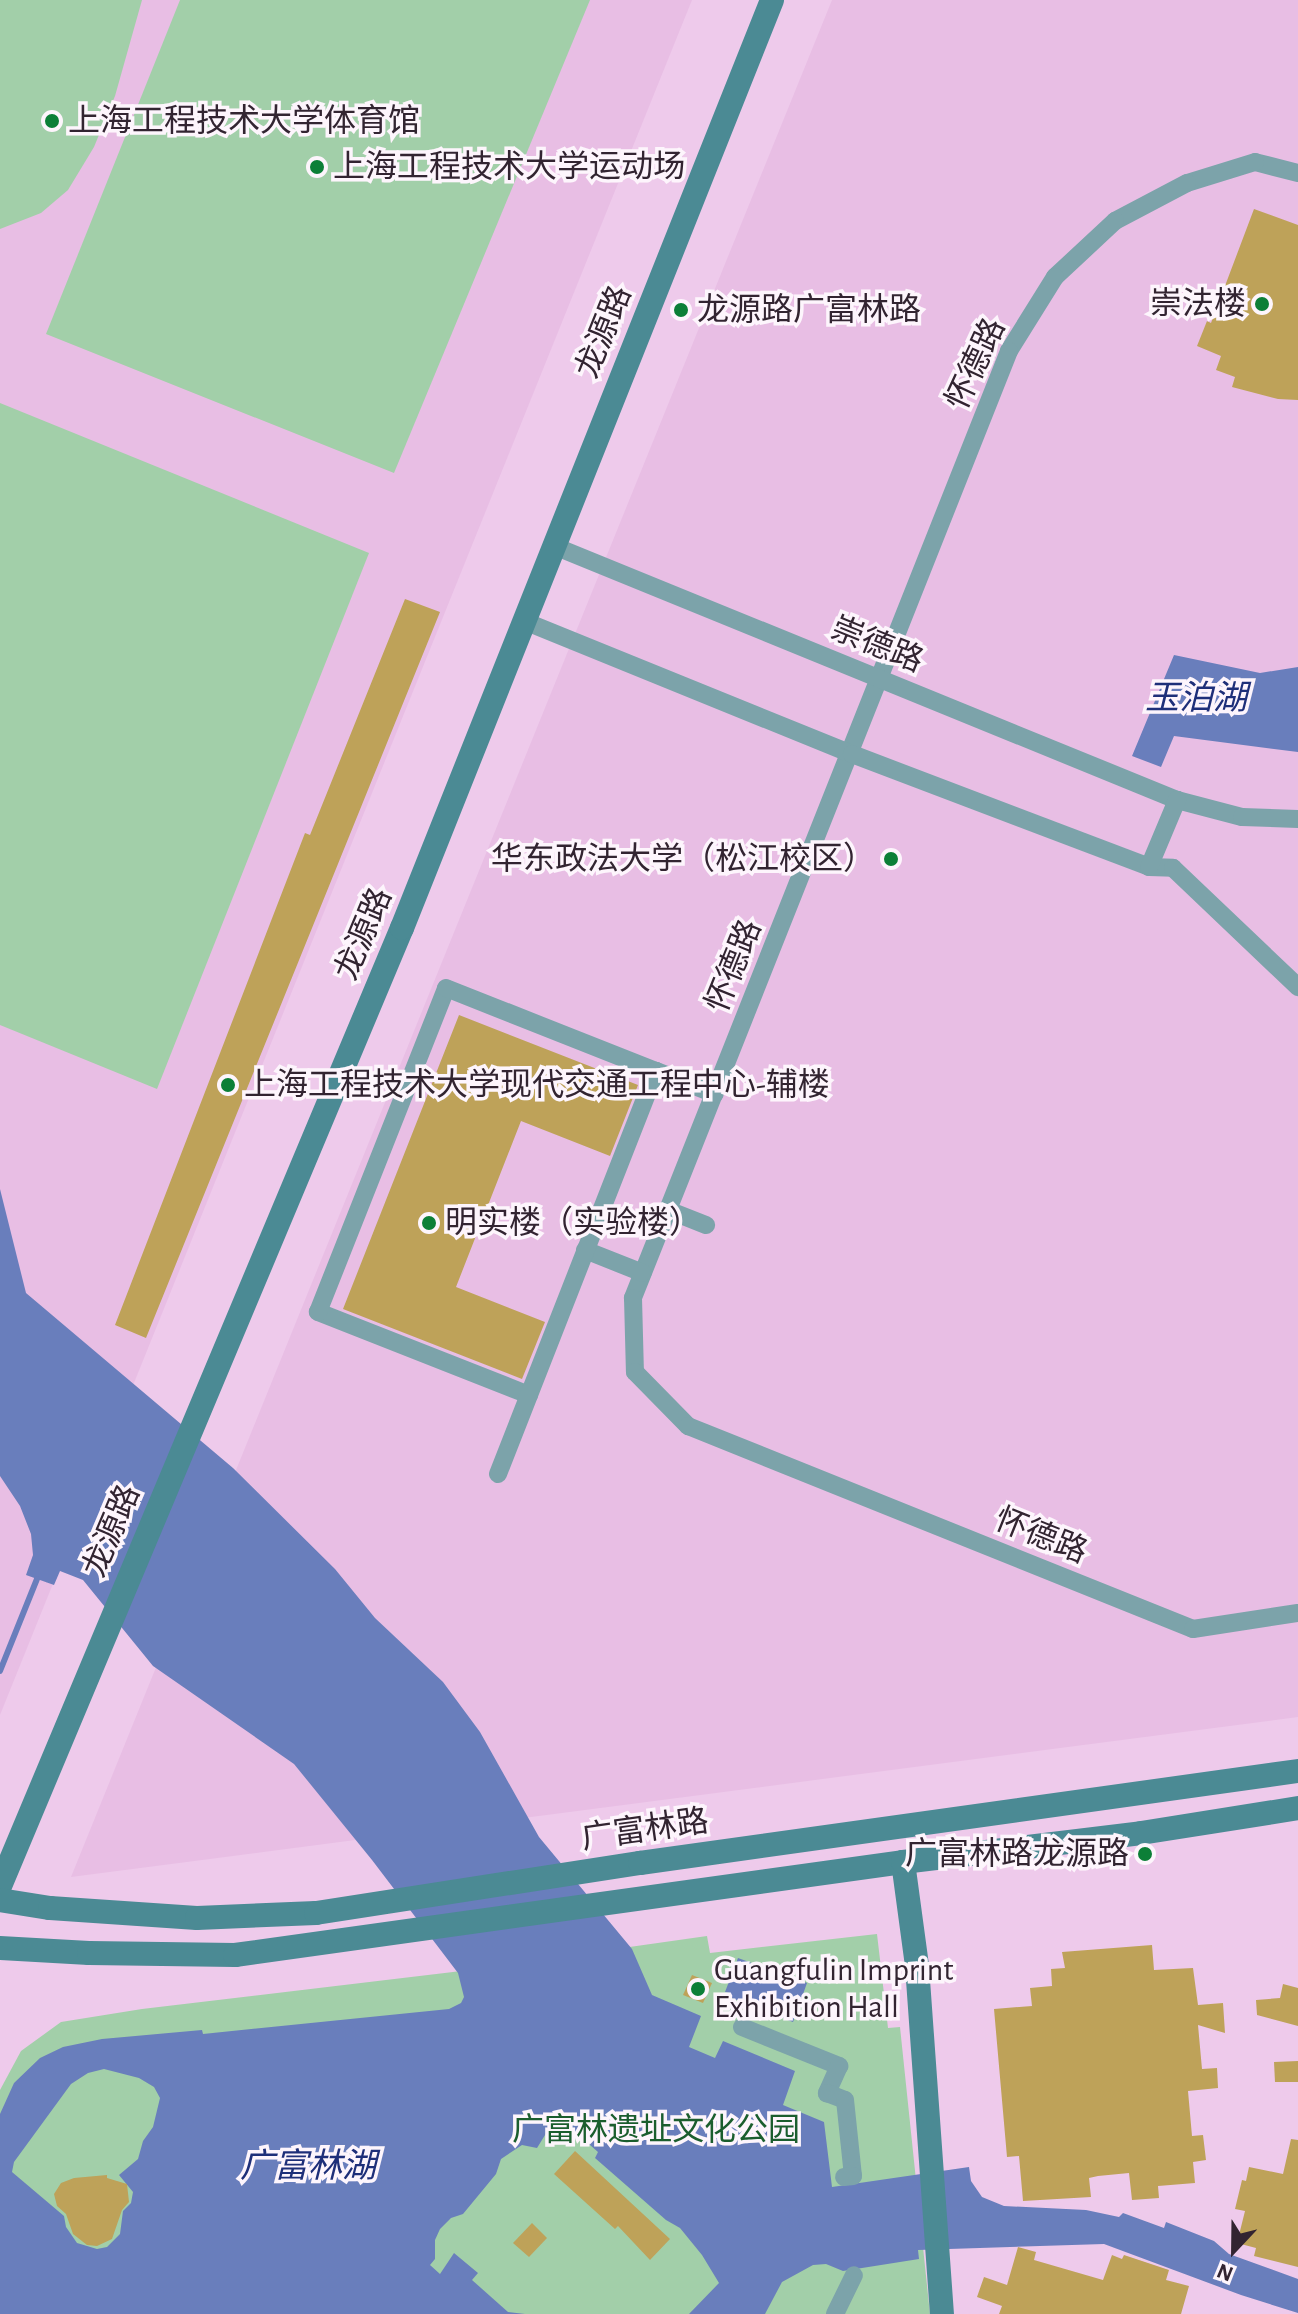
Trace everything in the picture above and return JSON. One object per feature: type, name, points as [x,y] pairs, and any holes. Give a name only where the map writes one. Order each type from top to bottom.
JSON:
[{"type":"main road","name":"龙源路","points":[[0,1886],[402,928],[772,0]]},
{"type":"main road","name":"广富林路","points":[[0,1900],[50,1908],[197,1918],[316,1913],[1298,1771]]},
{"type":"main road","points":[[0,1948],[235,1955],[404,1934],[903,1862],[1141,1833],[1298,1808]]},
{"type":"main road","points":[[903,1862],[917,1966],[942,2314]]},
{"type":"street","name":"怀德路","points":[[1298,173],[1255,162],[1187,183],[1115,221],[1055,277],[1009,351],[852,754],[633,1298],[635,1372],[688,1426],[1193,1629],[1298,1613]]},
{"type":"street","name":"崇德路","points":[[554,546],[1177,800],[1242,817],[1298,819]]},
{"type":"street","points":[[524,621],[852,754],[1149,867],[1173,868],[1298,987]]},
{"type":"street","points":[[1149,867],[1177,800]]},
{"type":"street","points":[[529,1395],[318,1312],[446,988],[715,1094]]},
{"type":"street","points":[[498,1474],[656,1071]]},
{"type":"street","points":[[668,1210],[706,1225]]},
{"type":"street","points":[[585,1250],[643,1273]]},
{"type":"street","points":[[742,2027],[839,2066],[827,2093],[845,2100],[853,2176],[844,2177]]},
{"type":"street","points":[[835,2314],[854,2275]]},
{"type":"shaded area","points":[[0,0],[692,0],[0,1715]]},
{"type":"shaded area","name":"华东政法大学（松江校区）","points":[[832,0],[1298,0],[1298,1717],[71,1877]]},
{"type":"green space","name":"上海工程技术大学体育馆","points":[[0,0],[142,0],[115,96],[94,147],[68,190],[41,213],[0,229]]},
{"type":"green space","name":"上海工程技术大学运动场","points":[[180,0],[590,0],[394,473],[46,334]]},
{"type":"green space","points":[[0,403],[369,553],[157,1089],[0,1025]]},
{"type":"green space","name":"广富林湖","points":[[877,1934],[888,2028],[900,2027],[930,2314],[0,2314],[0,2090],[21,2051],[61,2022],[707,1936],[710,1953]]},
{"type":"water","name":"玉泊湖","points":[[1174,655],[1260,673],[1298,667],[1298,752],[1174,736],[1161,767],[1132,756]]},
{"type":"water","points":[[0,1189],[26,1293],[233,1468],[335,1569],[375,1618],[443,1682],[480,1732],[539,1837],[632,1949],[652,1995],[701,2016],[689,2047],[715,2058],[723,2041],[795,2071],[783,2105],[824,2122],[832,2187],[969,2167],[971,2181],[982,2197],[1004,2206],[1086,2210],[1119,2217],[1123,2213],[1164,2228],[1166,2222],[1214,2241],[1229,2254],[1298,2279],[1298,2313],[1104,2244],[918,2250],[919,2259],[843,2271],[826,2264],[813,2265],[782,2282],[765,2314],[689,2314],[719,2283],[702,2255],[680,2228],[666,2220],[595,2158],[598,2152],[573,2130],[561,2143],[561,2137],[550,2127],[537,2148],[522,2145],[501,2159],[496,2174],[463,2214],[451,2218],[440,2229],[435,2240],[435,2259],[430,2265],[440,2274],[454,2253],[478,2273],[472,2280],[508,2312],[525,2314],[0,2314],[0,2114],[14,2083],[40,2058],[63,2047],[102,2039],[202,2030],[203,2034],[449,2009],[461,2003],[464,1997],[458,1973],[294,1764],[153,1666],[83,1580],[60,1571],[54,1585],[26,1575],[33,1555],[31,1534],[20,1506],[0,1476]],"holes":[[[104,2069],[139,2078],[154,2087],[160,2098],[153,2127],[143,2141],[138,2159],[119,2175],[133,2192],[131,2203],[123,2211],[120,2234],[107,2247],[97,2249],[77,2243],[66,2227],[64,2216],[12,2172],[14,2162],[71,2084],[88,2073]]]},
{"type":"water","points":[[738,1958],[807,1983],[793,2022],[729,1997],[730,1993],[725,1992]]},
{"type":"building","name":"崇法楼","points":[[1254,209],[1298,225],[1298,400],[1278,399],[1232,387],[1235,377],[1216,370],[1221,356],[1197,346],[1207,321],[1211,323]]},
{"type":"building","name":"上海工程技术大学现代交通工程中心-辅楼","points":[[405,599],[440,612],[146,1338],[115,1325],[305,833],[310,835]]},
{"type":"building","name":"明实楼（实验楼）","points":[[459,1015],[638,1085],[610,1156],[521,1121],[456,1287],[545,1322],[522,1379],[343,1309]]},
{"type":"building","points":[[1152,1945],[1154,1970],[1193,1968],[1198,2005],[1223,2003],[1225,2033],[1198,2025],[1202,2069],[1217,2068],[1218,2088],[1188,2091],[1192,2136],[1203,2135],[1206,2160],[1193,2162],[1195,2183],[1158,2186],[1159,2198],[1132,2200],[1129,2173],[1098,2176],[1089,2178],[1091,2197],[1023,2201],[1019,2156],[1007,2157],[994,2009],[1032,2006],[1030,1988],[1052,1986],[1051,1969],[1065,1968],[1062,1952]]},
{"type":"building","name":"Guangfulin Imprint Exhibition Hall","points":[[692,1975],[712,1983],[703,2003],[683,1995]]},
{"type":"building","points":[[1283,1984],[1298,1988],[1298,2026],[1257,2015],[1256,2000],[1280,1998]]},
{"type":"building","points":[[1298,2061],[1298,2082],[1275,2082],[1274,2062]]},
{"type":"building","points":[[1291,2139],[1298,2140],[1298,2267],[1254,2256],[1256,2248],[1237,2243],[1245,2211],[1235,2209],[1242,2180],[1246,2181],[1249,2167],[1283,2174]]},
{"type":"building","points":[[575,2151],[670,2239],[650,2260],[618,2226],[615,2229],[554,2174]]},
{"type":"building","points":[[107,2175],[107,2178],[127,2184],[129,2202],[122,2210],[112,2239],[97,2246],[87,2245],[73,2234],[66,2214],[57,2206],[54,2194],[61,2183],[74,2178]]},
{"type":"building","points":[[532,2223],[547,2238],[529,2257],[513,2243]]},
{"type":"building","points":[[1018,2247],[1036,2252],[1034,2260],[1103,2280],[1112,2255],[1122,2259],[1124,2255],[1169,2270],[1166,2280],[1189,2286],[1181,2314],[999,2314],[1002,2306],[977,2297],[984,2277],[1007,2285]]},
{"type":"waterway","points":[[0,1671],[37,1579]]},
{"type":"place","name":"上海工程技术大学体育馆","points":[[52,121]]},
{"type":"place","name":"上海工程技术大学运动场","points":[[317,167]]},
{"type":"place","name":"崇法楼","points":[[1262,304]]},
{"type":"place","name":"龙源路广富林路","points":[[681,310]]},
{"type":"place","name":"华东政法大学（松江校区）","points":[[891,859]]},
{"type":"place","name":"上海工程技术大学现代交通工程中心-辅楼","points":[[228,1085]]},
{"type":"place","name":"明实楼（实验楼）","points":[[429,1223]]},
{"type":"place","name":"广富林路龙源路","points":[[1145,1854]]},
{"type":"place","name":"Guangfulin Imprint Exhibition Hall","points":[[698,1989]]},
{"type":"park label","name":"广富林遗址文化公园","points":[[656,2130]]}]
